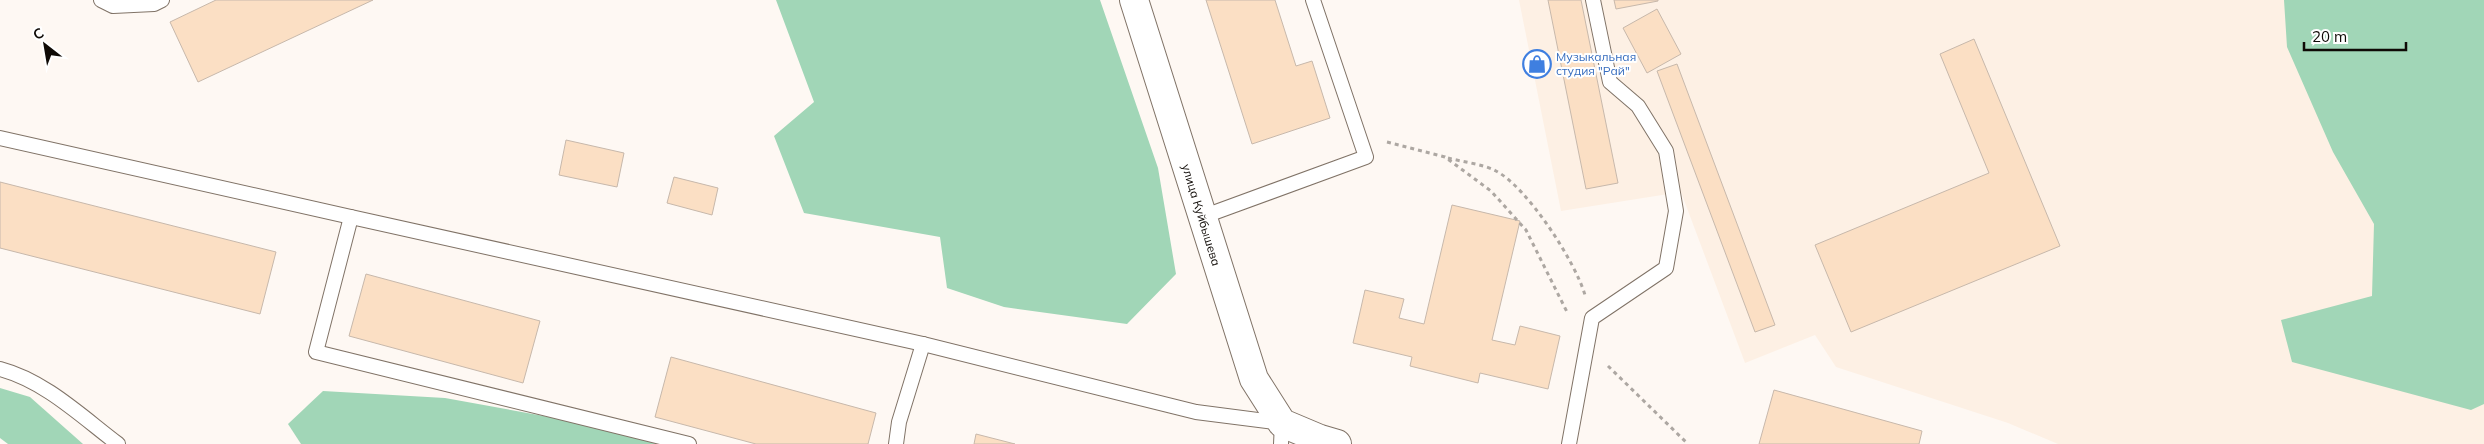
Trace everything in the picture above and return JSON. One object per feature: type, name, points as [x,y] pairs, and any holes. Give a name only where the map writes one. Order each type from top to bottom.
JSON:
[{"type":"street","name":"улица Куйбышева","points":[[1134,0],[1254,379],[1282,433]]},
{"type":"street","points":[[1282,433],[1320,439],[1337,444]]},
{"type":"lane","points":[[101,0],[113,6],[154,4],[162,0]]},
{"type":"lane","points":[[1202,217],[1366,157],[1313,0]]},
{"type":"lane","points":[[1569,444],[1592,318],[1666,268],[1676,211],[1666,151],[1638,106],[1610,82],[1593,0]]},
{"type":"lane","points":[[0,138],[923,344],[1282,433]]},
{"type":"lane","points":[[351,217],[316,352],[690,444]]},
{"type":"lane","points":[[896,444],[899,422],[923,344]]},
{"type":"lane","points":[[0,369],[21,374],[52,394],[118,444]]},
{"type":"path","points":[[1359,135],[1497,171],[1529,200],[1563,248],[1584,291],[1592,318]]},
{"type":"path","points":[[1445,157],[1491,191],[1526,230],[1587,349],[1616,373],[1688,444]]},
{"type":"shaded area","points":[[1519,0],[2484,0],[2484,444],[2058,444],[2008,423],[1836,367],[1815,335],[1745,363],[1681,192],[1561,211]]},
{"type":"green space","points":[[776,0],[1100,0],[1158,168],[1176,274],[1127,324],[1004,307],[947,288],[940,237],[804,213],[774,136],[814,102]]},
{"type":"green space","points":[[2284,0],[2484,0],[2484,404],[2471,410],[2292,362],[2281,320],[2372,296],[2374,224],[2333,152],[2287,47]]},
{"type":"green space","points":[[0,388],[30,397],[83,444],[8,444],[0,438]]},
{"type":"green space","points":[[323,391],[445,398],[593,425],[661,444],[301,444],[288,424]]},
{"type":"building","points":[[216,0],[373,0],[198,82],[170,22]]},
{"type":"building","points":[[1206,0],[1275,0],[1296,66],[1312,61],[1330,118],[1252,144]]},
{"type":"building","points":[[1548,0],[1581,0],[1618,183],[1586,189]]},
{"type":"building","points":[[1614,0],[1658,0],[1658,1],[1616,9]]},
{"type":"building","points":[[1657,9],[1681,54],[1647,73],[1623,28]]},
{"type":"building","points":[[1974,39],[2060,246],[1851,332],[1815,245],[1989,173],[1940,54]]},
{"type":"building","points":[[1677,64],[1775,325],[1755,332],[1657,71]]},
{"type":"building","points":[[566,140],[624,153],[617,187],[559,175]]},
{"type":"building","points":[[674,177],[718,188],[712,215],[667,203]]},
{"type":"building","points":[[0,182],[276,252],[260,314],[0,248]]},
{"type":"building","points":[[1452,205],[1520,221],[1492,340],[1515,345],[1520,326],[1560,336],[1548,389],[1480,373],[1478,383],[1410,366],[1412,357],[1353,343],[1365,290],[1404,299],[1399,318],[1424,324]]},
{"type":"building","points":[[366,274],[540,321],[523,383],[349,336]]},
{"type":"building","points":[[671,357],[876,413],[868,444],[756,444],[655,417]]},
{"type":"building","points":[[1774,390],[1922,431],[1919,444],[1759,444]]},
{"type":"building","points":[[976,434],[1015,444],[974,444]]},
{"type":"place","name":"Музыкальная студия \"Рай\"","points":[[1537,64]]}]
